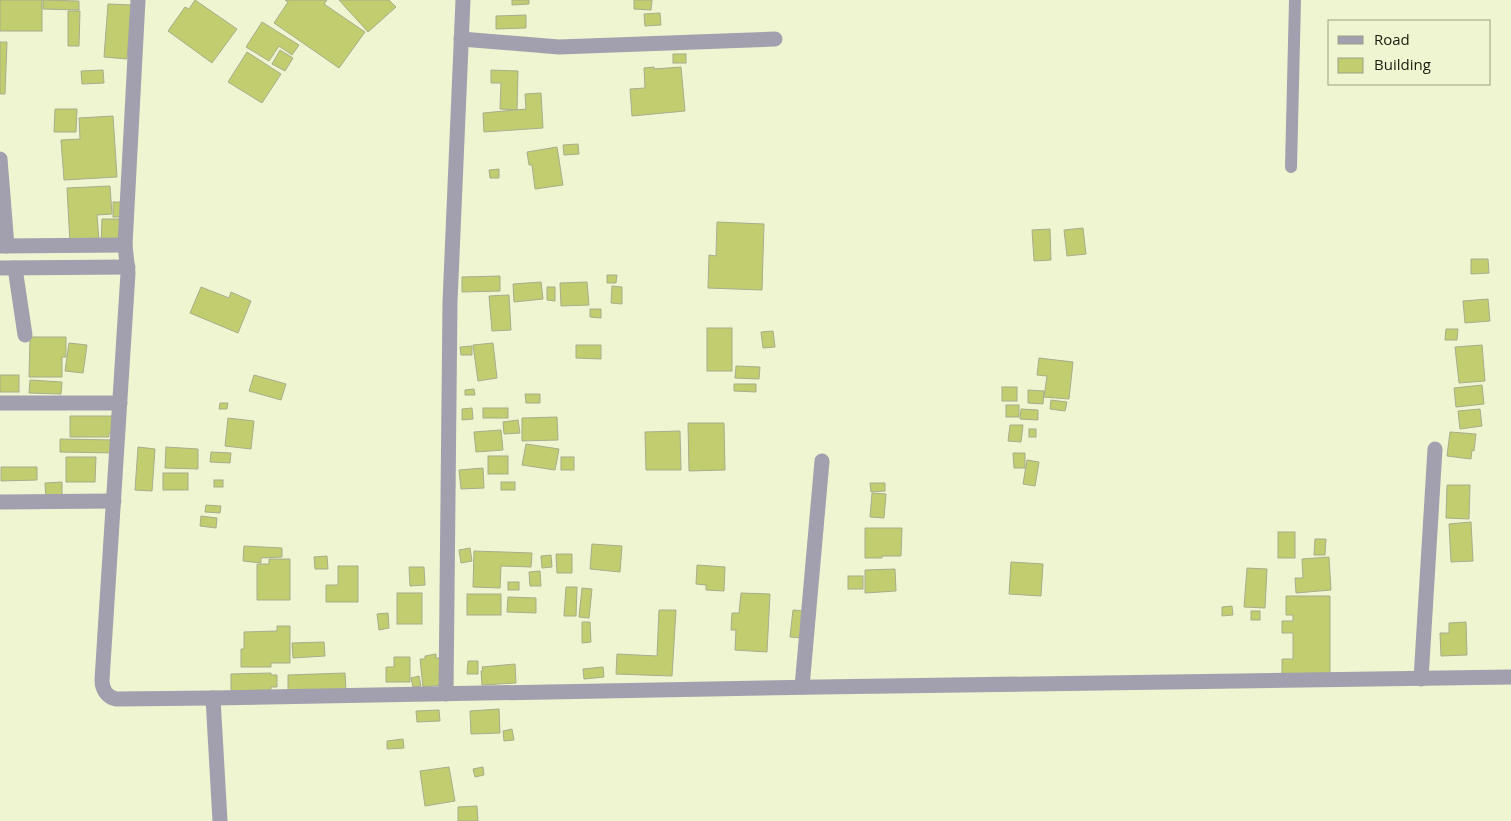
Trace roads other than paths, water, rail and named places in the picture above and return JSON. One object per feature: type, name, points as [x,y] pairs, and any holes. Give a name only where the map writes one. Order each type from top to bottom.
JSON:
[{"type":"street","points":[[138,0],[125,245],[128,267],[102,680],[108,695],[116,699],[1511,678]]},
{"type":"street","points":[[446,694],[450,302],[463,0]]},
{"type":"street","points":[[461,39],[558,47],[776,39]]},
{"type":"street","points":[[0,158],[4,246],[125,245]]},
{"type":"street","points":[[25,335],[7,268],[128,267]]},
{"type":"street","points":[[0,403],[120,403]]},
{"type":"street","points":[[1421,679],[1435,450]]},
{"type":"street","points":[[802,688],[822,460]]},
{"type":"street","points":[[0,502],[114,501]]},
{"type":"street","points":[[213,698],[220,821]]},
{"type":"lane","points":[[1291,167],[1295,0]]}]
